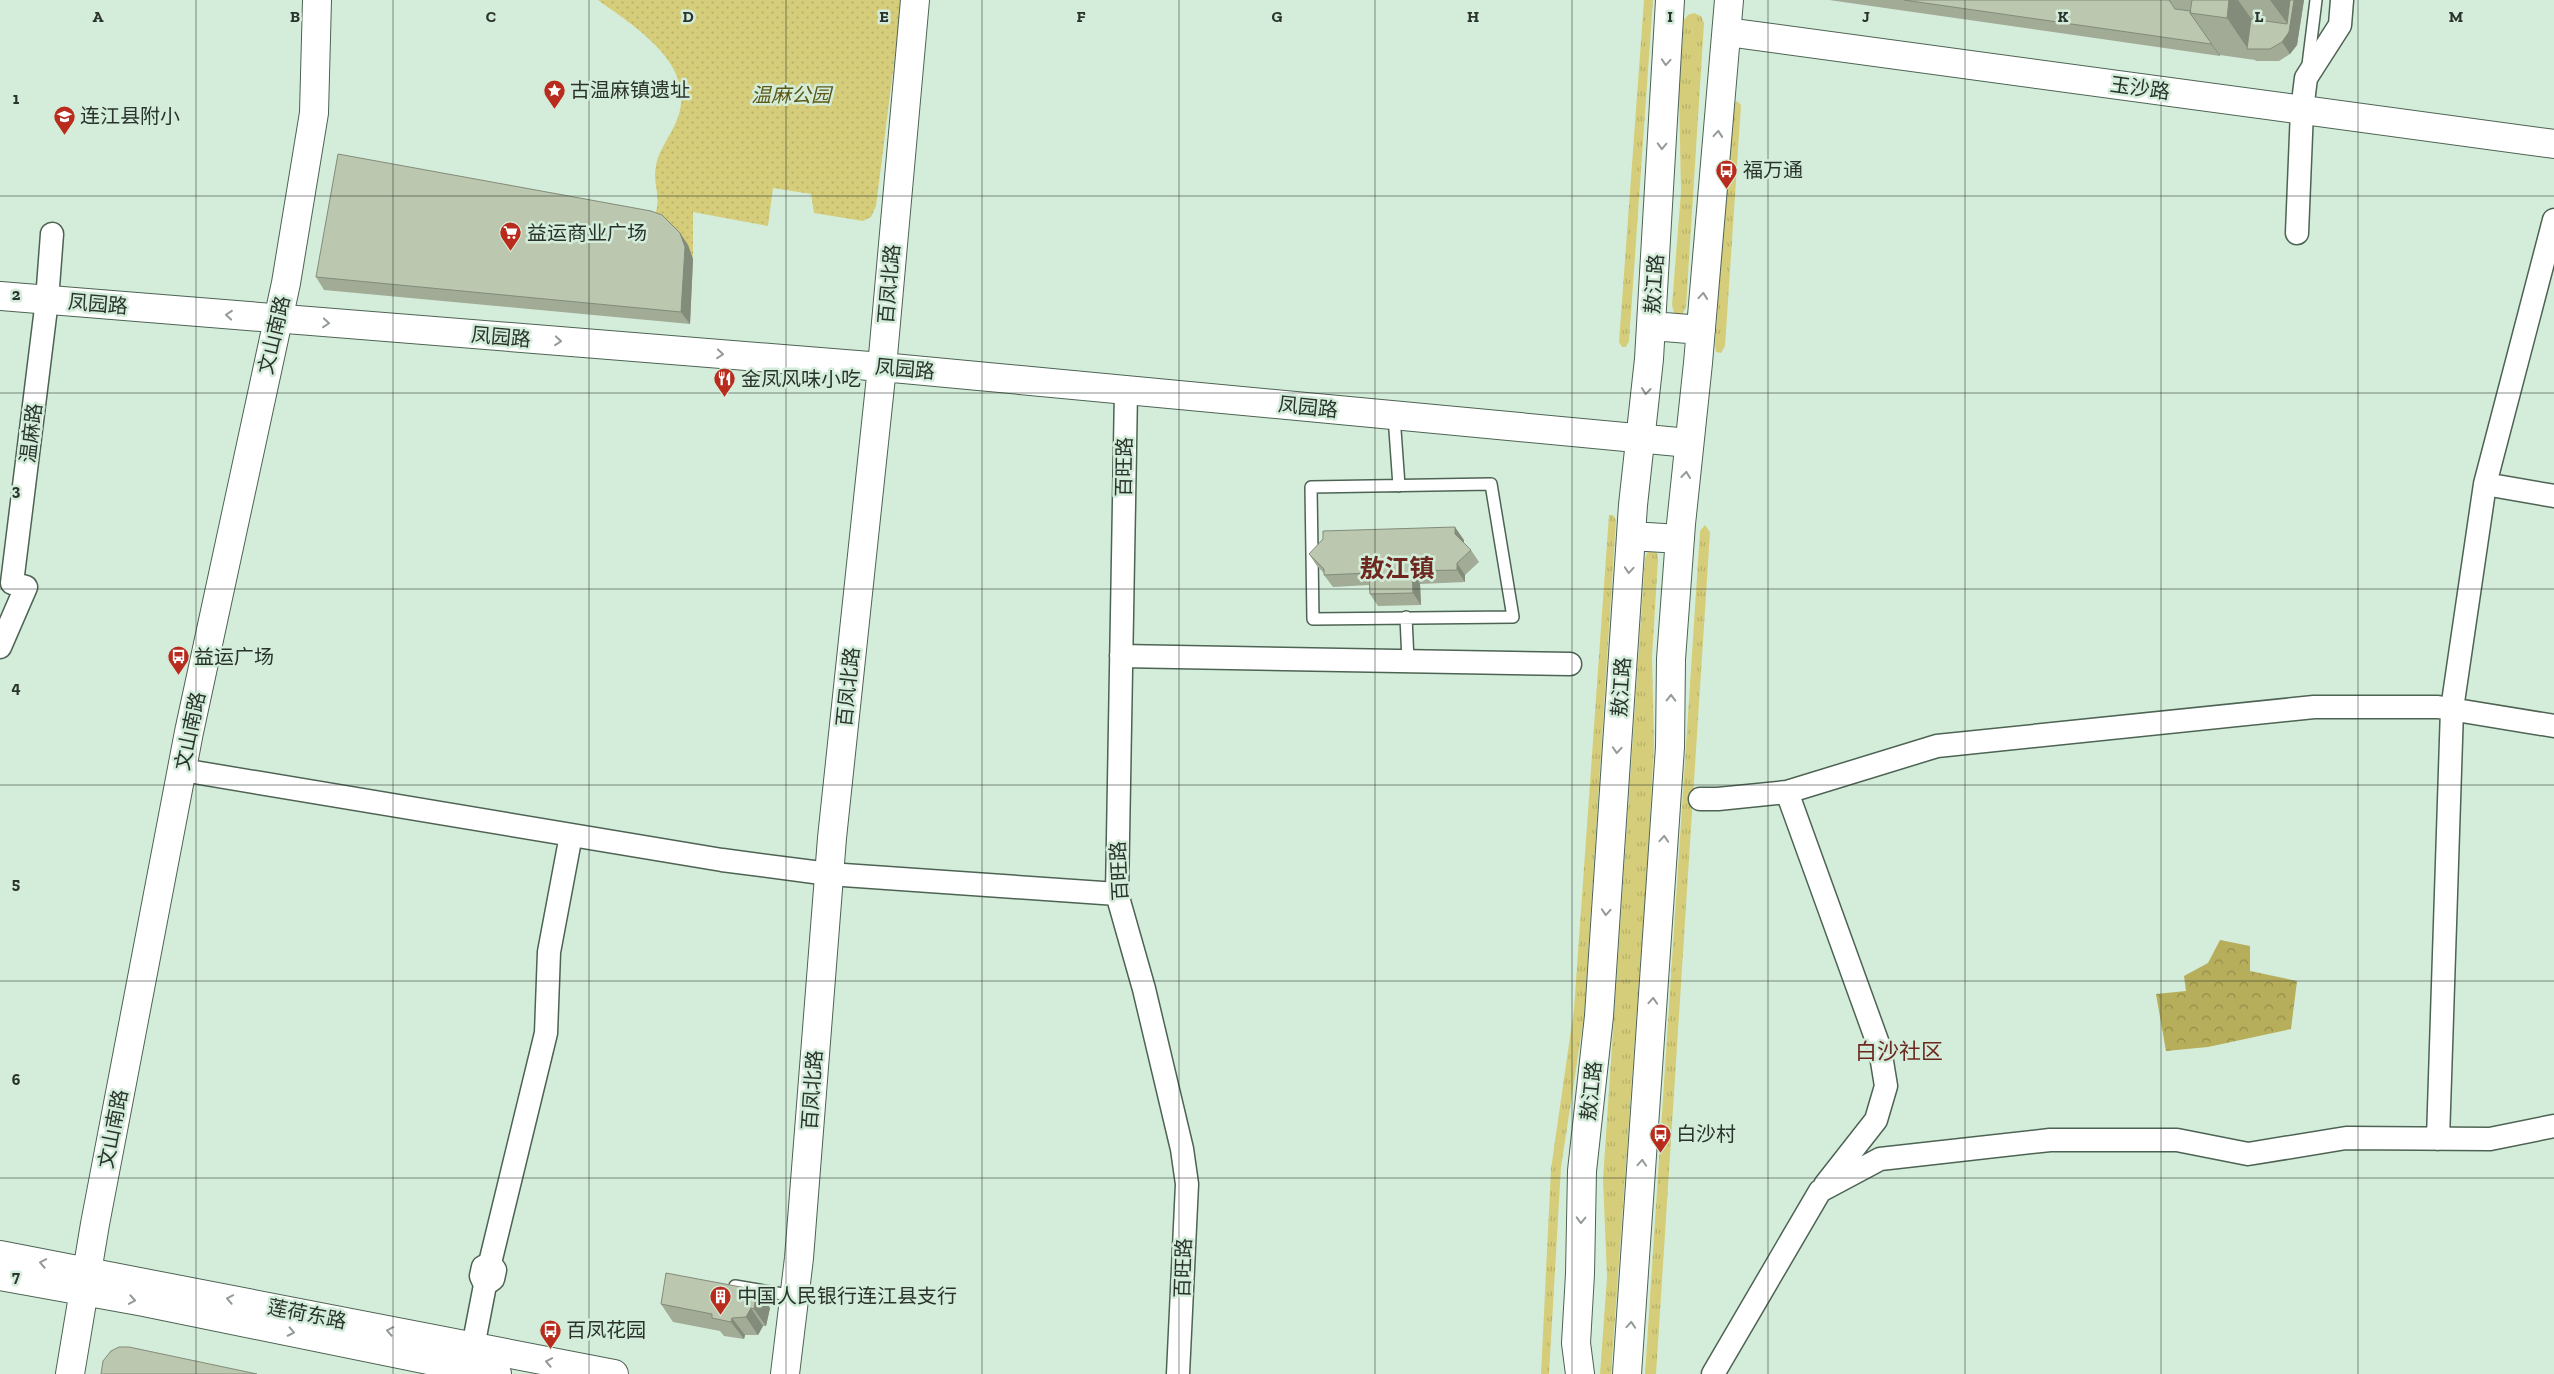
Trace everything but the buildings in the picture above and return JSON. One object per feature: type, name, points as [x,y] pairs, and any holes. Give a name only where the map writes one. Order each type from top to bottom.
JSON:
[{"type":"main road","name":"文山南路","points":[[70,1374],[85,1281],[182,770],[286,283],[311,138],[316,63],[317,0]]},
{"type":"main road","name":"百凤北路","points":[[785,1374],[795,1296],[828,874],[882,367],[915,0]]},
{"type":"main road","name":"敖江路","points":[[1580,1374],[1576,1343],[1580,1274],[1582,1171],[1599,1016],[1631,536],[1652,326],[1670,0]]},
{"type":"main road","points":[[1627,1374],[1670,757],[1671,659],[1728,0]]},
{"type":"main road","name":"玉沙路","points":[[1726,32],[2554,144]]},
{"type":"main road","name":"凤园路","points":[[0,296],[882,367],[1690,443]]},
{"type":"main road","points":[[1652,326],[1700,330]]},
{"type":"main road","points":[[1631,536],[1680,540]]},
{"type":"main road","name":"莲荷东路","points":[[0,1255],[85,1281],[429,1367],[497,1374]]},
{"type":"main road","name":"莲荷东路","points":[[0,1276],[85,1281],[474,1347],[614,1374]]},
{"type":"main road","points":[[1566,1374],[1576,1343]]},
{"type":"street","points":[[2297,234],[2302,110],[2306,78],[2340,25],[2342,0]]},
{"type":"street","points":[[2438,1139],[2452,709],[2485,484],[2554,220]]},
{"type":"street","name":"温麻路","points":[[0,647],[26,587],[12,583],[47,300],[52,234]]},
{"type":"street","name":"百旺路","points":[[1126,390],[1117,894],[1144,989],[1182,1149],[1187,1184],[1178,1374]]},
{"type":"street","points":[[2485,484],[2554,496]]},
{"type":"street","points":[[1120,656],[1570,664]]},
{"type":"street","points":[[1700,798],[1718,799],[1786,792],[1938,746],[2314,707],[2438,707],[2554,726]]},
{"type":"street","points":[[182,770],[722,860],[828,874],[1117,894]]},
{"type":"street","points":[[1713,1374],[1820,1191],[1876,1120],[1886,1086],[1880,1048],[1786,792]]},
{"type":"street","points":[[474,1347],[485,1285],[481,1276],[483,1267],[490,1263],[546,1033],[549,952],[571,835]]},
{"type":"street","points":[[1820,1191],[1880,1159],[2050,1140],[2177,1140],[2248,1154],[2346,1138],[2490,1139],[2554,1126]]},
{"type":"lane","points":[[2306,78],[2316,0]]},
{"type":"lane","points":[[1394,416],[1399,486]]},
{"type":"lane","points":[[1491,484],[1513,617],[1313,618],[1312,487],[1399,486],[1491,484]]},
{"type":"lane","points":[[1406,617],[1408,661]]},
{"type":"lane","points":[[728,1285],[795,1296]]},
{"type":"green space","name":"温麻公园","points":[[598,0],[902,0],[876,206],[871,217],[863,221],[814,213],[811,194],[773,188],[768,226],[693,212],[693,259],[682,239],[655,215],[658,201],[655,178],[656,166],[660,152],[675,125],[680,110],[681,92],[677,75],[668,60],[656,46],[627,21]]},
{"type":"green space","points":[[1644,0],[1653,0],[1629,341],[1626,347],[1622,347],[1619,342]]},
{"type":"green space","points":[[1694,13],[1701,16],[1704,23],[1686,307],[1683,313],[1678,315],[1674,313],[1672,305],[1681,192],[1679,92],[1684,20],[1688,15]]},
{"type":"green space","points":[[1737,101],[1741,105],[1725,346],[1721,353],[1716,352],[1715,345],[1732,105]]},
{"type":"green space","points":[[1609,515],[1613,515],[1616,520],[1584,1017],[1561,1167],[1549,1374],[1541,1374],[1551,1169],[1574,1009]]},
{"type":"green space","points":[[1705,525],[1710,532],[1656,1374],[1645,1374],[1700,531]]},
{"type":"green space","points":[[1651,550],[1657,553],[1658,559],[1652,657],[1654,746],[1648,854],[1611,1374],[1600,1374],[1607,1277],[1603,1179],[1645,559],[1647,553]]},
{"type":"green space","points":[[2220,940],[2250,946],[2250,971],[2297,981],[2291,1029],[2208,1047],[2166,1051],[2156,994],[2186,991],[2184,976],[2208,963]]},
{"type":"place","name":"古温麻镇遗址","points":[[554,109]]},
{"type":"place","name":"连江县附小","points":[[64,135]]},
{"type":"place","name":"福万通","points":[[1727,189]]},
{"type":"place","name":"益运商业广场","points":[[511,252]]},
{"type":"place","name":"金凤风味小吃","points":[[725,398]]},
{"type":"place","name":"益运广场","points":[[178,676]]},
{"type":"place","name":"白沙村","points":[[1660,1153]]},
{"type":"place","name":"中国人民银行连江县支行","points":[[721,1315]]},
{"type":"place","name":"百凤花园","points":[[550,1349]]},
{"type":"district","name":"敖江镇","points":[[1397,568]]},
{"type":"district","name":"白沙社区","points":[[1899,1051]]}]
